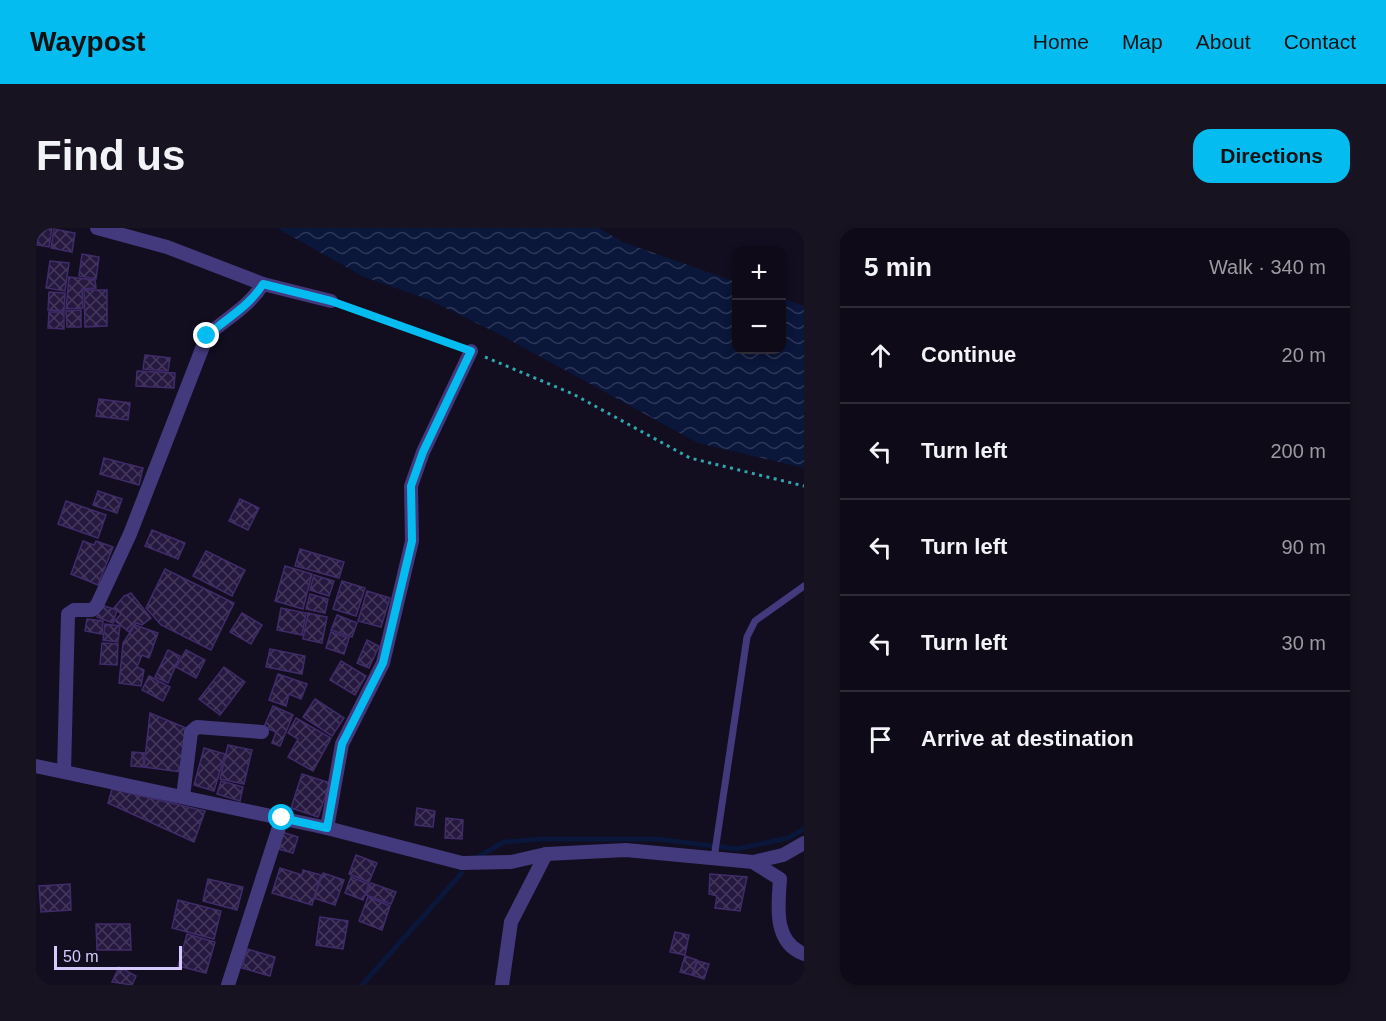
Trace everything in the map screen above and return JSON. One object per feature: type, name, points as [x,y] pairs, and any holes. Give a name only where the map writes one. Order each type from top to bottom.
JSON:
[{"type":"street","points":[[97,228],[167,247],[263,284],[331,301]]},
{"type":"street","points":[[64,772],[68,614],[74,610],[92,610],[97,605],[130,534],[207,336],[247,305],[263,284]]},
{"type":"street","points":[[327,828],[342,744],[383,663],[412,541],[411,486],[423,452],[471,351]]},
{"type":"street","points":[[183,797],[191,732],[197,727],[262,732]]},
{"type":"street","points":[[36,766],[327,828],[462,863],[511,862],[546,854],[626,850],[714,854],[753,862],[780,879],[779,914],[783,939],[789,946],[804,954]]},
{"type":"street","points":[[228,985],[282,818]]},
{"type":"street","points":[[753,862],[783,855],[804,843]]},
{"type":"street","points":[[502,985],[511,922],[546,854]]},
{"type":"lane","points":[[714,854],[747,637],[755,621],[804,586]]},
{"type":"path","points":[[331,301],[471,351],[573,394],[690,458],[804,486]]},
{"type":"water","points":[[277,228],[599,228],[623,242],[732,281],[732,354],[786,354],[786,299],[804,306],[804,468],[698,443],[497,333],[427,299],[364,277]]},
{"type":"building","points":[[40,228],[52,228],[49,247],[37,245]]},
{"type":"building","points":[[54,229],[75,233],[72,252],[51,248]]},
{"type":"building","points":[[82,254],[99,257],[96,279],[79,276]]},
{"type":"building","points":[[50,261],[69,263],[65,291],[46,288]]},
{"type":"building","points":[[69,277],[95,280],[96,288],[82,289],[83,308],[66,309]]},
{"type":"building","points":[[84,290],[107,290],[107,326],[85,327]]},
{"type":"building","points":[[49,292],[65,293],[64,311],[48,310]]},
{"type":"building","points":[[81,310],[81,327],[67,327],[66,311]]},
{"type":"building","points":[[49,312],[64,312],[64,329],[48,328]]},
{"type":"building","points":[[145,355],[170,358],[168,371],[143,369]]},
{"type":"building","points":[[137,371],[175,373],[174,388],[136,386]]},
{"type":"building","points":[[99,399],[130,403],[128,420],[96,416]]},
{"type":"building","points":[[104,458],[143,468],[139,485],[100,474]]},
{"type":"building","points":[[98,491],[122,499],[117,513],[93,505]]},
{"type":"building","points":[[240,499],[259,508],[248,530],[229,521]]},
{"type":"building","points":[[66,501],[106,515],[98,538],[58,524]]},
{"type":"building","points":[[152,530],[185,543],[178,559],[145,546]]},
{"type":"building","points":[[83,541],[94,545],[96,541],[113,547],[98,585],[71,574]]},
{"type":"building","points":[[300,549],[344,562],[339,578],[295,566]]},
{"type":"building","points":[[206,551],[245,570],[232,596],[193,576]]},
{"type":"building","points":[[285,566],[312,574],[303,609],[275,601]]},
{"type":"building","points":[[165,569],[234,603],[211,650],[161,625],[146,608]]},
{"type":"building","points":[[314,575],[334,581],[329,596],[310,590]]},
{"type":"building","points":[[342,581],[365,588],[356,616],[333,609]]},
{"type":"building","points":[[367,591],[390,598],[381,627],[358,621]]},
{"type":"building","points":[[131,593],[151,618],[142,625],[136,623],[129,632],[115,621],[121,614],[114,608],[124,596]]},
{"type":"building","points":[[310,594],[328,599],[325,613],[306,609]]},
{"type":"building","points":[[101,605],[117,610],[113,623],[97,617]]},
{"type":"building","points":[[281,608],[306,613],[302,635],[277,630]]},
{"type":"building","points":[[242,613],[262,625],[251,644],[230,632]]},
{"type":"building","points":[[308,613],[327,617],[322,643],[303,639]]},
{"type":"building","points":[[337,615],[357,623],[352,637],[331,630]]},
{"type":"building","points":[[87,619],[103,621],[102,634],[85,631]]},
{"type":"building","points":[[105,624],[120,626],[118,642],[103,640]]},
{"type":"building","points":[[135,625],[158,633],[149,658],[142,655],[137,667],[144,670],[141,686],[119,683],[123,643]]},
{"type":"building","points":[[331,632],[349,638],[344,654],[326,648]]},
{"type":"building","points":[[367,640],[379,646],[369,668],[357,663]]},
{"type":"building","points":[[102,643],[118,644],[117,665],[100,664]]},
{"type":"building","points":[[270,649],[305,656],[302,674],[266,667]]},
{"type":"building","points":[[168,650],[180,656],[168,683],[155,677]]},
{"type":"building","points":[[186,650],[205,660],[196,678],[176,667]]},
{"type":"building","points":[[341,661],[366,676],[355,695],[330,680]]},
{"type":"building","points":[[224,667],[245,682],[220,715],[199,699]]},
{"type":"building","points":[[278,674],[307,684],[301,699],[289,694],[286,706],[269,700]]},
{"type":"building","points":[[149,676],[170,687],[163,701],[142,690]]},
{"type":"building","points":[[315,699],[344,718],[332,736],[303,717]]},
{"type":"building","points":[[273,706],[293,715],[280,746],[272,743],[276,732],[264,727]]},
{"type":"building","points":[[150,713],[186,728],[181,772],[144,767]]},
{"type":"building","points":[[296,718],[331,738],[313,771],[288,757],[298,739],[288,733]]},
{"type":"building","points":[[228,745],[252,750],[244,784],[220,779]]},
{"type":"building","points":[[204,748],[225,754],[214,791],[194,785]]},
{"type":"building","points":[[132,752],[144,753],[143,767],[131,766]]},
{"type":"building","points":[[302,774],[330,783],[318,817],[291,808]]},
{"type":"building","points":[[221,781],[243,787],[240,801],[217,794]]},
{"type":"building","points":[[112,789],[205,811],[194,842],[108,803]]},
{"type":"building","points":[[417,808],[435,811],[433,827],[415,825]]},
{"type":"building","points":[[446,818],[463,820],[462,839],[445,838]]},
{"type":"building","points":[[282,832],[298,837],[293,853],[278,849]]},
{"type":"building","points":[[356,855],[377,863],[369,882],[349,874]]},
{"type":"building","points":[[280,868],[302,875],[303,870],[321,875],[312,905],[272,893]]},
{"type":"building","points":[[323,873],[344,880],[335,905],[314,898]]},
{"type":"building","points":[[710,874],[747,877],[740,911],[715,908],[717,896],[709,894]]},
{"type":"building","points":[[351,877],[369,884],[363,900],[345,893]]},
{"type":"building","points":[[208,879],[243,887],[237,910],[203,901]]},
{"type":"building","points":[[371,883],[396,892],[391,904],[366,895]]},
{"type":"building","points":[[70,884],[71,910],[41,912],[39,886]]},
{"type":"building","points":[[368,897],[390,906],[382,930],[359,921]]},
{"type":"building","points":[[178,900],[221,911],[214,939],[172,928]]},
{"type":"building","points":[[320,917],[348,921],[343,949],[316,945]]},
{"type":"building","points":[[96,924],[130,924],[131,950],[97,950]]},
{"type":"building","points":[[675,932],[689,935],[685,955],[670,952]]},
{"type":"building","points":[[187,934],[215,942],[206,973],[178,966]]},
{"type":"building","points":[[247,949],[275,957],[270,976],[242,968]]},
{"type":"building","points":[[685,956],[697,960],[692,975],[680,972]]},
{"type":"building","points":[[698,961],[709,964],[704,979],[692,975]]},
{"type":"building","points":[[119,967],[136,976],[132,985],[112,982]]},
{"type":"waterway","points":[[478,857],[504,842],[542,839],[657,839],[737,849],[788,838],[804,829]]},
{"type":"waterway","points":[[362,985],[462,873]]},
{"type":"route","points":[[207,336],[254,299],[263,284],[331,301],[471,351],[423,452],[411,486],[412,541],[383,663],[342,744],[327,828],[282,818]]}]
